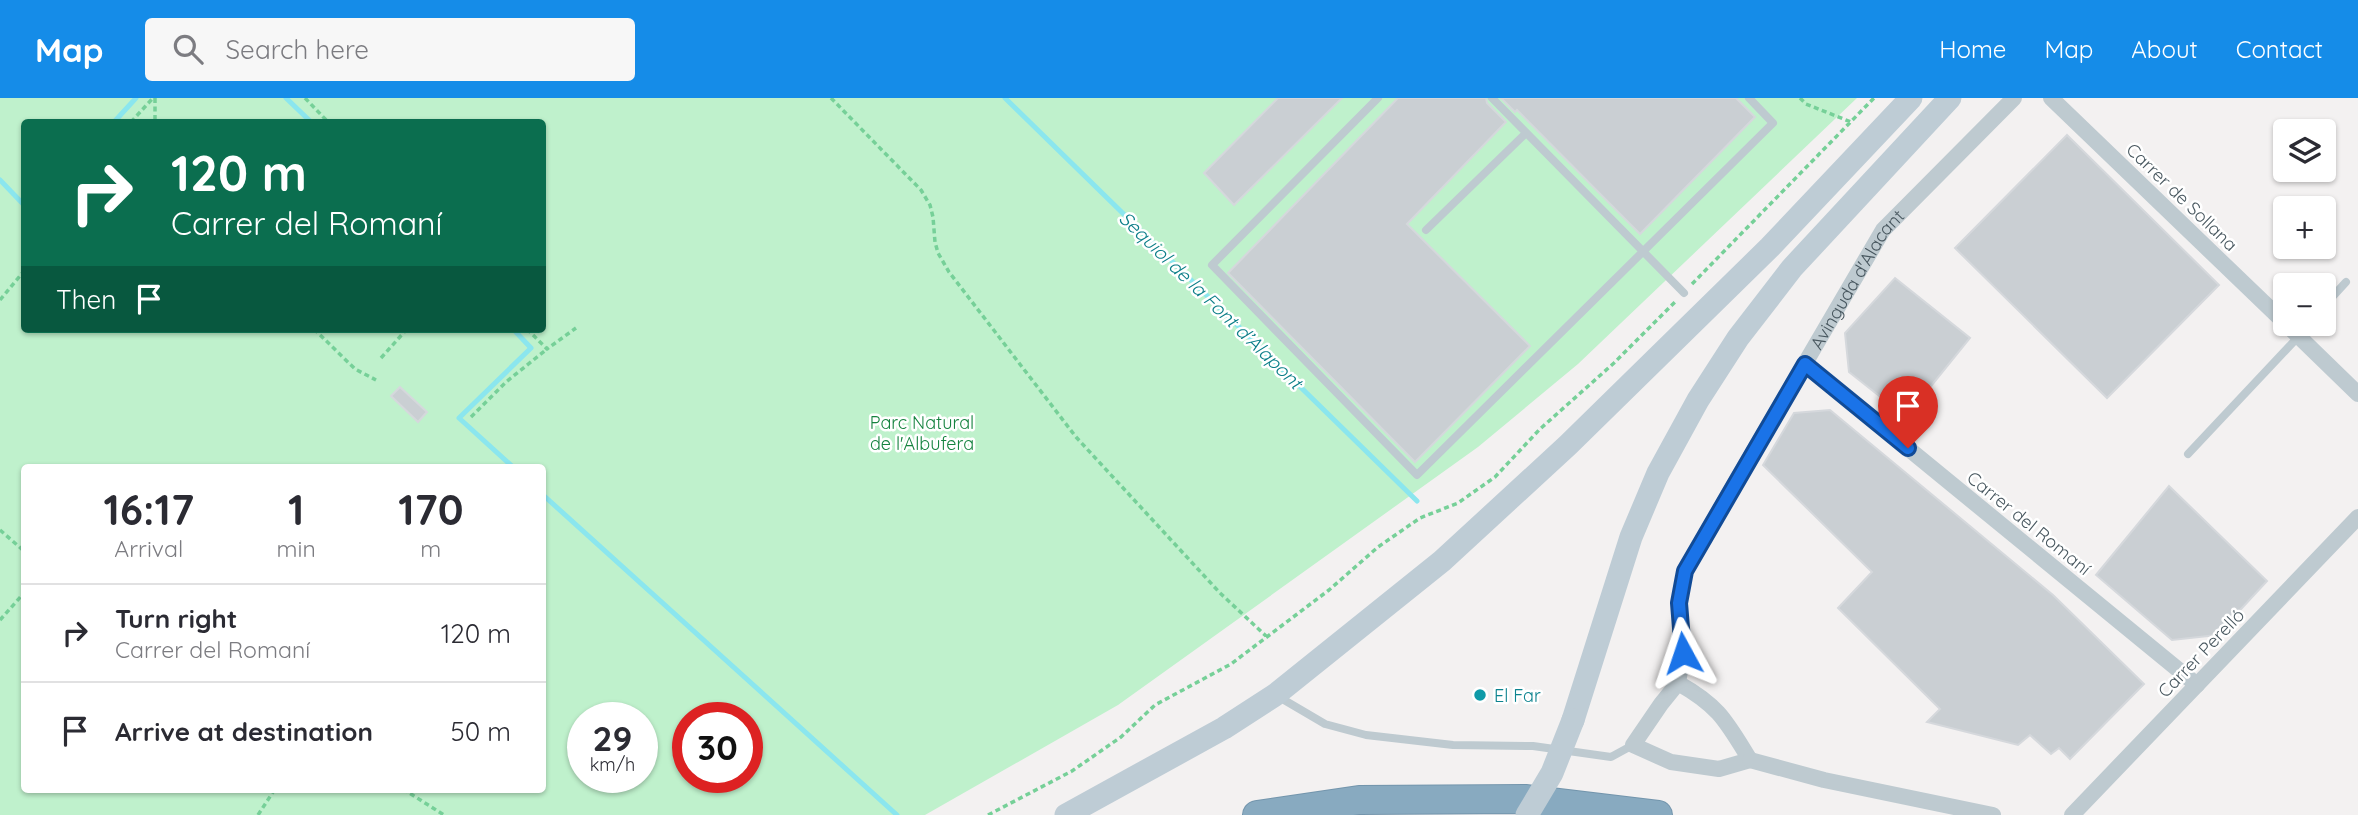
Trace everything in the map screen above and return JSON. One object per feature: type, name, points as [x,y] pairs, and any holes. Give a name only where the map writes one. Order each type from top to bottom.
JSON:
[{"type":"highway","points":[[1257,815],[1359,800],[1525,799],[1658,815]]},
{"type":"main road","points":[[1066,815],[1224,728],[1275,695],[1442,561],[1568,446],[1770,247],[1911,98]]},
{"type":"main road","points":[[1527,815],[1552,773],[1573,720],[1622,561],[1658,473],[1698,400],[1738,338],[1792,268],[1950,98]]},
{"type":"street","name":"Avinguda d'Alacant","points":[[1678,683],[1683,653],[1679,603],[1685,571],[1882,230],[2014,98]]},
{"type":"street","name":"Carrer de Sollana","points":[[2051,98],[2273,307]]},
{"type":"street","name":"Carrer de Sollana","points":[[2303,336],[2358,394]]},
{"type":"street","name":"Carrer del Romaní","points":[[1805,364],[2197,685]]},
{"type":"street","name":"Carrer Perelló","points":[[2072,815],[2358,517]]},
{"type":"street","points":[[1750,760],[1723,715],[1701,696],[1678,683],[1633,745],[1671,762],[1720,769],[1750,760],[1824,780],[1993,815]]},
{"type":"lane","points":[[1378,98],[1212,265],[1417,475],[1773,123],[1749,98]]},
{"type":"lane","points":[[1492,98],[1684,293]]},
{"type":"lane","points":[[1426,230],[1526,132]]},
{"type":"lane","points":[[2336,293],[2346,282]]},
{"type":"lane","points":[[2188,454],[2288,336]]},
{"type":"lane","points":[[1275,695],[1325,724],[1366,735],[1453,745],[1533,746],[1611,757],[1633,745]]},
{"type":"path","points":[[134,119],[154,98]]},
{"type":"path","points":[[154,98],[155,119]]},
{"type":"path","points":[[305,98],[325,119]]},
{"type":"path","points":[[831,98],[921,190],[930,205],[933,217],[934,242],[948,272],[1056,412],[1220,593],[1266,636]]},
{"type":"path","points":[[1800,98],[1806,104],[1851,122]]},
{"type":"path","points":[[988,815],[1072,771],[1121,737],[1155,705],[1231,664],[1329,590],[1378,547],[1420,517],[1458,503],[1495,477],[1540,429],[1614,363],[1874,98]]},
{"type":"path","points":[[0,300],[21,275]]},
{"type":"path","points":[[471,417],[506,382],[576,328]]},
{"type":"path","points":[[318,333],[355,369],[376,380]]},
{"type":"path","points":[[381,358],[403,333]]},
{"type":"path","points":[[531,333],[547,349]]},
{"type":"path","points":[[0,530],[21,548]]},
{"type":"path","points":[[0,620],[21,596]]},
{"type":"path","points":[[258,815],[272,793]]},
{"type":"path","points":[[409,793],[444,815]]},
{"type":"green space","name":"Parc Natural de l'Albufera","points":[[0,98],[1857,98],[1578,364],[1478,447],[1118,705],[925,815],[0,815]]},
{"type":"building","points":[[1278,98],[1342,98],[1234,205],[1204,173]]},
{"type":"building","points":[[1398,98],[1486,98],[1487,103],[1506,122],[1407,224],[1530,346],[1415,462],[1228,273]]},
{"type":"building","points":[[1501,98],[1736,98],[1755,117],[1640,234],[1517,110],[1515,112]]},
{"type":"building","points":[[2067,135],[2219,285],[2107,398],[1955,248]]},
{"type":"building","points":[[1895,278],[1970,338],[1906,417],[1849,372],[1845,333]]},
{"type":"building","points":[[400,387],[427,412],[418,422],[391,396]]},
{"type":"building","points":[[1830,410],[2053,595],[2144,684],[2070,759],[2059,748],[2051,754],[2030,735],[2018,745],[1927,722],[1940,709],[1838,608],[1872,572],[1763,465],[1794,413]]},
{"type":"building","points":[[2169,486],[2267,581],[2217,635],[2172,640],[2096,575]]},
{"type":"waterway","points":[[117,119],[136,98]]},
{"type":"waterway","points":[[286,98],[308,119]]},
{"type":"waterway","name":"Sequiol de la Font d’Alapont","points":[[1005,98],[1417,501]]},
{"type":"waterway","points":[[0,180],[21,202]]},
{"type":"waterway","points":[[510,464],[459,418],[531,348],[517,333]]},
{"type":"waterway","points":[[546,498],[897,815]]},
{"type":"place","name":"El Far","points":[[1480,695]]},
{"type":"route","points":[[1683,653],[1679,603],[1685,571],[1805,364],[1908,448]]}]
